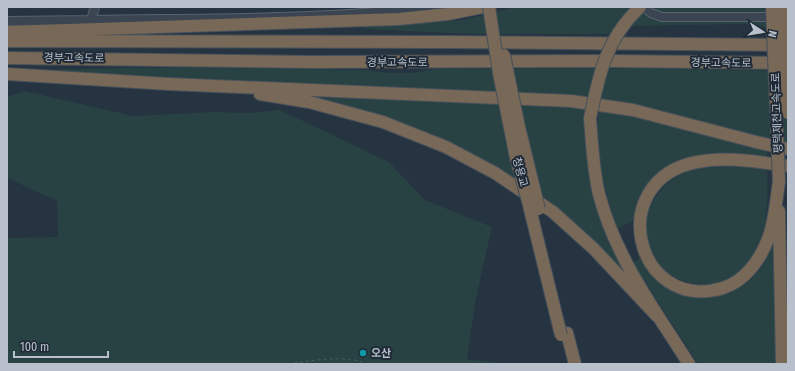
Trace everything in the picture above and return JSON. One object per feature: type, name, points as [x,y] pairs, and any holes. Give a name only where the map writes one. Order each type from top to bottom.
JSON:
[{"type":"highway","points":[[7,32],[399,19],[448,14],[483,7]]},
{"type":"highway","name":"청용교","points":[[489,7],[499,73],[516,158],[564,334]]},
{"type":"highway","name":"청용교","points":[[497,7],[519,128],[564,334]]},
{"type":"highway","points":[[640,7],[618,33],[607,52],[597,83],[590,118],[593,163],[599,194],[607,220],[624,256],[657,316]]},
{"type":"highway","name":"평택제천고속도로","points":[[772,7],[782,364]]},
{"type":"highway","name":"평택제천고속도로","points":[[784,7],[788,113]]},
{"type":"highway","name":"경부고속도로","points":[[7,41],[447,42],[788,45]]},
{"type":"highway","name":"경부고속도로","points":[[7,58],[312,62],[613,61],[788,64]]},
{"type":"highway","points":[[7,74],[169,84],[578,102],[633,110],[788,149]]},
{"type":"highway","points":[[169,84],[263,94],[309,102],[383,122],[446,147],[495,173],[553,212],[594,249],[657,316],[674,339],[689,364]]},
{"type":"highway","points":[[778,182],[769,238],[760,257],[749,271],[731,286],[714,291],[685,289],[668,281],[650,263],[644,252],[640,239],[640,214],[645,200],[652,188],[666,175],[688,165],[710,160],[735,160],[788,166]]},
{"type":"highway","points":[[564,334],[568,364]]},
{"type":"highway","points":[[564,334],[575,364]]},
{"type":"street","points":[[91,20],[96,7]]},
{"type":"street","points":[[7,21],[289,16],[398,11],[429,7]]},
{"type":"street","points":[[644,7],[651,13],[662,17],[788,17]]},
{"type":"path","points":[[288,364],[329,359],[361,361],[366,364]]},
{"type":"green space","points":[[516,7],[788,7],[788,31],[744,24],[633,26],[611,34],[471,34],[364,29],[364,27],[463,20]]},
{"type":"green space","points":[[174,67],[366,70],[389,73],[410,73],[436,69],[639,68],[788,71],[788,145],[662,113],[229,81],[19,70]]},
{"type":"green space","points":[[25,91],[133,116],[213,112],[248,113],[279,110],[390,163],[425,200],[492,227],[475,303],[467,359],[510,364],[7,364],[7,238],[58,237],[57,201],[7,178],[7,97]]},
{"type":"green space","points":[[302,93],[551,105],[584,108],[584,130],[588,163],[630,278],[593,243],[477,159],[301,96]]},
{"type":"green space","points":[[599,110],[633,114],[767,150],[768,161],[736,157],[657,178],[637,219],[617,229],[601,170],[598,140]]},
{"type":"green space","points":[[724,165],[754,167],[767,170],[768,184],[766,215],[764,230],[759,245],[753,258],[744,269],[732,278],[714,284],[695,284],[682,281],[664,270],[657,263],[652,254],[648,245],[645,226],[649,208],[662,189],[676,177],[696,169]]},
{"type":"green space","points":[[774,236],[776,364],[698,364],[633,263],[643,256],[698,296],[727,294],[748,282],[764,264]]},
{"type":"place","name":"오산","points":[[363,353]]}]
